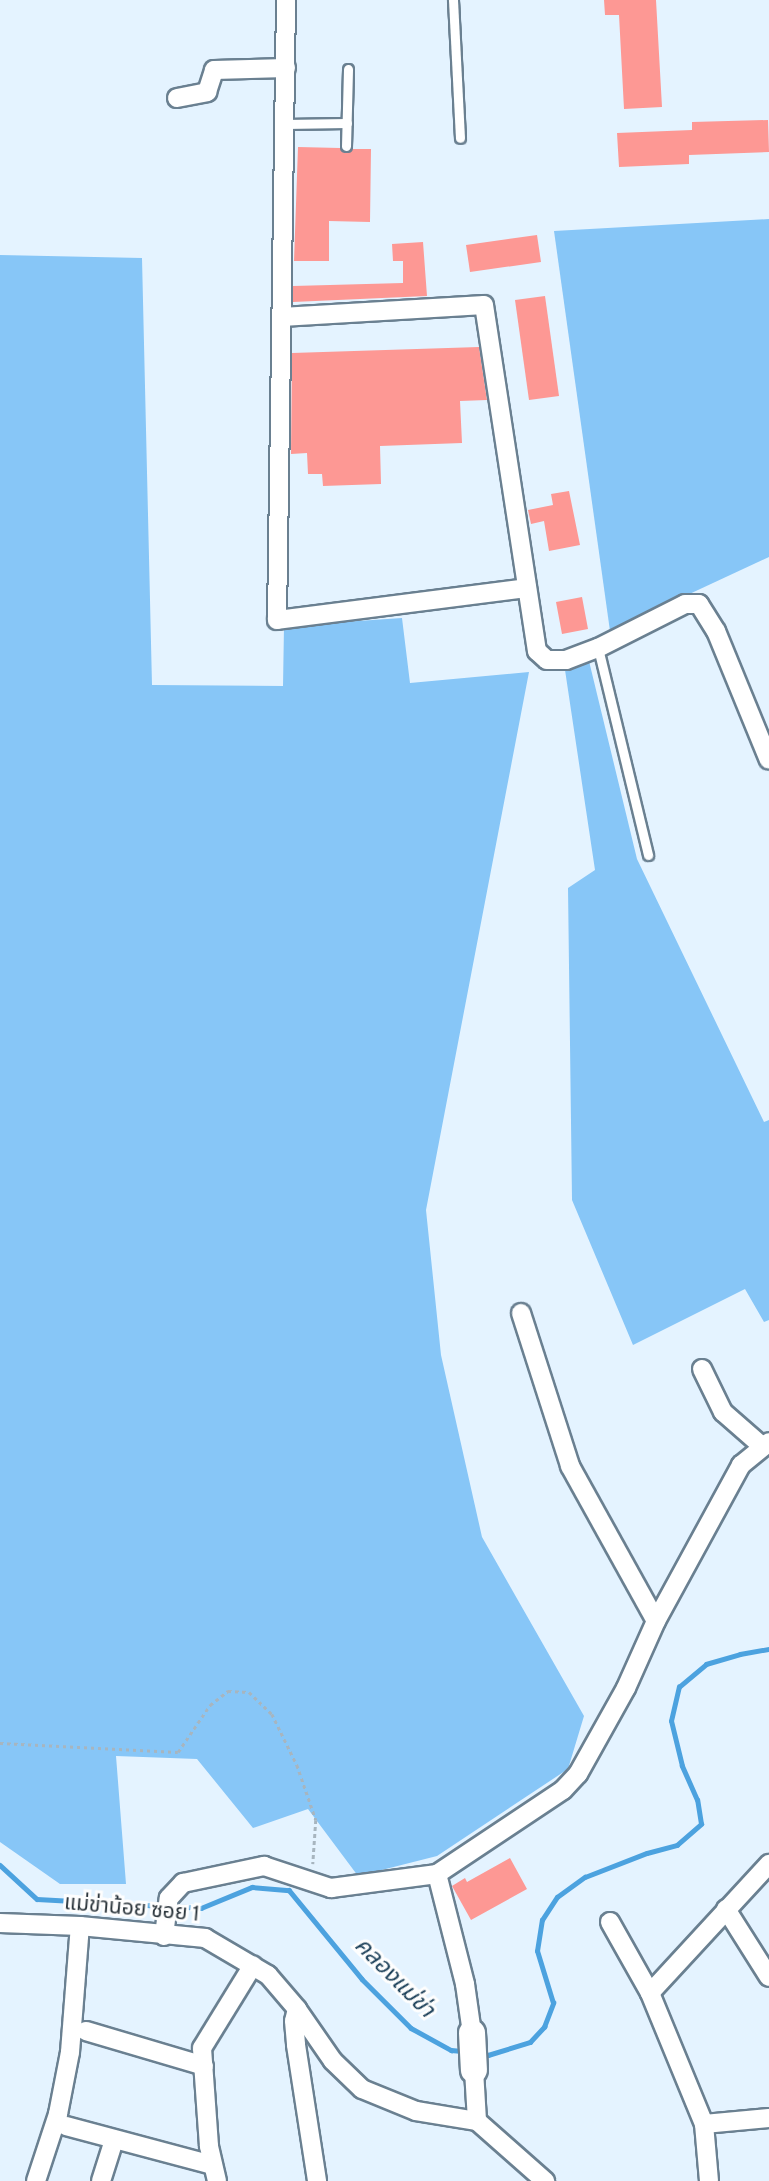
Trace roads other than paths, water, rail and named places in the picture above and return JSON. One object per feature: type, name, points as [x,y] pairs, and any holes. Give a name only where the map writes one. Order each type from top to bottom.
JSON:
[{"type":"street","points":[[286,0],[276,620],[527,588]]},
{"type":"street","points":[[177,98],[207,92],[215,69],[286,68]]},
{"type":"street","points":[[282,317],[484,305],[537,651],[547,660],[566,660],[598,648],[685,604],[699,604],[706,612],[769,760]]},
{"type":"street","points":[[521,1314],[570,1466],[656,1621]]},
{"type":"street","points":[[164,1936],[169,1898],[183,1884],[264,1867],[331,1888],[437,1874],[563,1790],[578,1774],[626,1688],[656,1621],[741,1465],[765,1444],[723,1412],[702,1369]]},
{"type":"street","points":[[650,1993],[769,1864]]},
{"type":"street","points":[[437,1874],[465,1984],[472,2033],[477,2121],[545,2181]]},
{"type":"street","points":[[726,1909],[769,1977]]},
{"type":"street","points":[[610,1922],[650,1993],[704,2124],[709,2181]]},
{"type":"street","name":"แม่ข่าน้อย ซอย 1","points":[[0,1923],[80,1926],[205,1938],[268,1975],[297,2009],[333,2061],[362,2089],[416,2110],[477,2121]]},
{"type":"street","points":[[36,2181],[58,2114],[70,2052],[80,1926]]},
{"type":"street","points":[[66,2126],[215,2173],[202,2048],[253,1965]]},
{"type":"street","points":[[297,2009],[294,2021],[296,2045],[317,2181]]},
{"type":"street","points":[[86,2031],[204,2066]]},
{"type":"street","points":[[704,2124],[769,2118]]},
{"type":"street","points":[[102,2181],[114,2140]]},
{"type":"lane","points":[[453,0],[460,138]]},
{"type":"lane","points":[[346,146],[348,69]]},
{"type":"lane","points":[[285,124],[347,123]]},
{"type":"lane","points":[[598,648],[648,855]]},
{"type":"waterway","name":"คลองแม่ข่า","points":[[481,2054],[488,2055],[530,2042],[544,2027],[553,2003],[537,1951],[542,1920],[557,1897],[585,1877],[647,1853],[677,1845],[701,1824],[697,1800],[682,1766],[671,1721],[679,1687],[706,1664],[769,1649]]},
{"type":"waterway","name":"คลองแม่ข่า","points":[[0,1865],[37,1899],[164,1906]]},
{"type":"waterway","name":"คลองแม่ข่า","points":[[173,1906],[201,1908],[252,1887],[289,1890],[362,1979],[411,2028],[451,2050],[462,2051]]}]
